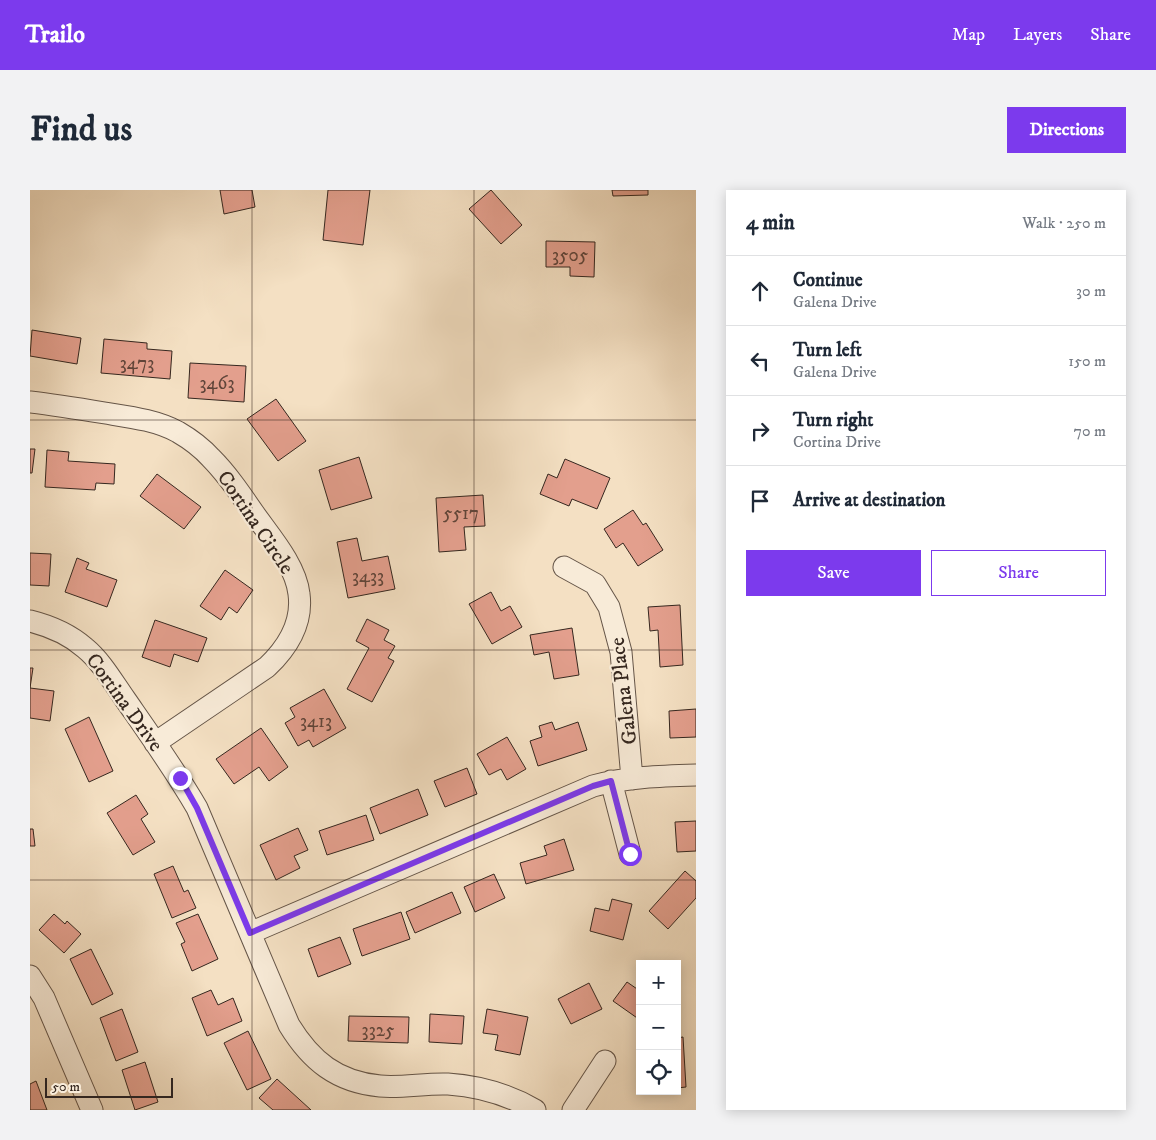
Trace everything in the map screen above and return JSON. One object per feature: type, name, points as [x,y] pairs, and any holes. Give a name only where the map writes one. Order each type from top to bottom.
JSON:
[{"type":"street","name":"Cortina Circle","points":[[30,402],[138,418],[157,423],[178,432],[210,456],[225,473],[277,546],[292,571],[299,594],[298,619],[290,640],[280,654],[267,667],[155,743]]},
{"type":"street","name":"Galena Place","points":[[564,567],[595,584],[609,606],[621,652],[622,780],[630,854]]},
{"type":"street","name":"Cortina Drive","points":[[30,621],[54,629],[86,648],[155,743],[197,808],[289,1026],[301,1046],[317,1062],[356,1082],[380,1086],[449,1084],[472,1087],[501,1094],[535,1110]]},
{"type":"street","points":[[250,933],[593,786],[657,776],[696,775]]},
{"type":"street","points":[[30,976],[44,998],[92,1110]]},
{"type":"street","points":[[573,1110],[605,1061]]},
{"type":"building","points":[[220,190],[252,190],[255,207],[224,214]]},
{"type":"building","points":[[328,190],[370,190],[363,245],[323,240]]},
{"type":"building","points":[[491,190],[522,225],[501,244],[469,209]]},
{"type":"building","points":[[612,190],[648,190],[648,195],[613,196]]},
{"type":"building","points":[[546,241],[595,242],[594,277],[570,276],[570,267],[546,267]]},
{"type":"building","points":[[32,330],[81,338],[77,364],[30,356]]},
{"type":"building","points":[[104,339],[147,343],[147,349],[172,351],[170,379],[101,373]]},
{"type":"building","points":[[190,363],[246,366],[244,402],[188,398]]},
{"type":"building","points":[[276,399],[306,441],[278,461],[247,419]]},
{"type":"building","points":[[30,449],[35,449],[32,473],[30,473]]},
{"type":"building","points":[[47,450],[69,452],[68,461],[115,464],[114,484],[96,483],[95,490],[45,487]]},
{"type":"building","points":[[359,457],[372,498],[331,510],[319,470]]},
{"type":"building","points":[[565,459],[610,478],[597,509],[572,499],[569,506],[540,494],[548,474],[557,478]]},
{"type":"building","points":[[157,474],[201,507],[184,529],[140,496]]},
{"type":"building","points":[[483,495],[485,526],[464,527],[466,550],[439,552],[436,498]]},
{"type":"building","points":[[633,510],[643,525],[646,523],[663,550],[638,566],[623,543],[616,548],[604,529]]},
{"type":"building","points":[[357,538],[362,561],[388,556],[395,589],[348,598],[337,542]]},
{"type":"building","points":[[30,553],[51,554],[49,586],[30,585]]},
{"type":"building","points":[[77,558],[89,563],[86,569],[117,580],[107,607],[65,592]]},
{"type":"building","points":[[225,570],[253,590],[237,613],[229,607],[221,620],[200,606]]},
{"type":"building","points":[[491,592],[501,611],[510,606],[522,627],[492,644],[469,604]]},
{"type":"building","points":[[680,605],[683,665],[660,667],[658,630],[650,631],[648,607]]},
{"type":"building","points":[[367,619],[389,630],[384,640],[395,646],[388,658],[394,661],[372,702],[347,689],[369,648],[356,641]]},
{"type":"building","points":[[155,620],[207,638],[198,662],[174,654],[170,667],[142,657]]},
{"type":"building","points":[[572,628],[579,675],[554,679],[549,652],[534,655],[530,635]]},
{"type":"building","points":[[30,668],[33,668],[30,688]]},
{"type":"building","points":[[30,688],[54,691],[50,721],[30,718]]},
{"type":"building","points":[[324,689],[346,728],[313,747],[309,740],[298,746],[285,723],[295,717],[290,708]]},
{"type":"building","points":[[696,709],[696,737],[670,738],[669,711]]},
{"type":"building","points":[[89,717],[113,771],[89,782],[65,729]]},
{"type":"building","points":[[552,722],[555,730],[578,722],[587,750],[538,766],[530,741],[542,737],[539,726]]},
{"type":"building","points":[[261,728],[288,767],[269,781],[259,767],[234,784],[216,759]]},
{"type":"building","points":[[507,737],[526,769],[507,780],[501,769],[489,775],[477,754]]},
{"type":"building","points":[[467,768],[477,794],[445,807],[434,781]]},
{"type":"building","points":[[418,789],[428,815],[380,834],[370,808]]},
{"type":"building","points":[[136,795],[148,814],[141,819],[155,842],[133,855],[107,813]]},
{"type":"building","points":[[366,815],[374,840],[327,855],[319,831]]},
{"type":"building","points":[[696,821],[696,851],[677,852],[675,822]]},
{"type":"building","points":[[298,828],[308,850],[294,856],[300,868],[276,880],[260,845]]},
{"type":"building","points":[[30,829],[33,829],[35,846],[30,846]]},
{"type":"building","points":[[564,839],[574,870],[526,884],[520,863],[547,855],[544,846]]},
{"type":"building","points":[[173,866],[184,892],[188,890],[196,908],[172,918],[154,874]]},
{"type":"building","points":[[685,871],[696,881],[696,898],[668,929],[649,911]]},
{"type":"building","points":[[494,874],[505,898],[475,912],[464,887]]},
{"type":"building","points":[[452,892],[461,913],[415,933],[406,912]]},
{"type":"building","points":[[612,899],[632,904],[623,940],[590,931],[595,908],[609,911]]},
{"type":"building","points":[[401,912],[410,939],[362,956],[353,929]]},
{"type":"building","points":[[54,914],[65,924],[67,921],[81,934],[64,953],[39,930]]},
{"type":"building","points":[[198,914],[218,959],[192,971],[181,944],[185,942],[176,923]]},
{"type":"building","points":[[340,937],[351,964],[318,977],[308,949]]},
{"type":"building","points":[[91,949],[113,994],[92,1005],[70,959]]},
{"type":"building","points":[[627,982],[636,988],[636,1017],[613,1001]]},
{"type":"building","points":[[589,983],[602,1009],[571,1024],[558,999]]},
{"type":"building","points":[[211,990],[218,1005],[233,998],[242,1021],[207,1036],[192,998]]},
{"type":"building","points":[[122,1009],[138,1052],[116,1061],[100,1018]]},
{"type":"building","points":[[487,1009],[528,1017],[520,1055],[495,1050],[498,1035],[483,1033]]},
{"type":"building","points":[[430,1014],[464,1016],[462,1044],[429,1042]]},
{"type":"building","points":[[349,1016],[409,1017],[408,1043],[348,1041]]},
{"type":"building","points":[[248,1031],[271,1079],[247,1090],[224,1043]]},
{"type":"building","points":[[681,1037],[683,1037],[686,1087],[681,1088],[681,1050]]},
{"type":"building","points":[[145,1062],[158,1102],[135,1110],[122,1070]]},
{"type":"building","points":[[277,1079],[311,1110],[273,1110],[259,1098]]},
{"type":"building","points":[[36,1081],[47,1110],[30,1110],[30,1084]]},
{"type":"route","points":[[180,778],[197,808],[250,933],[593,786],[611,781],[630,854]]}]
